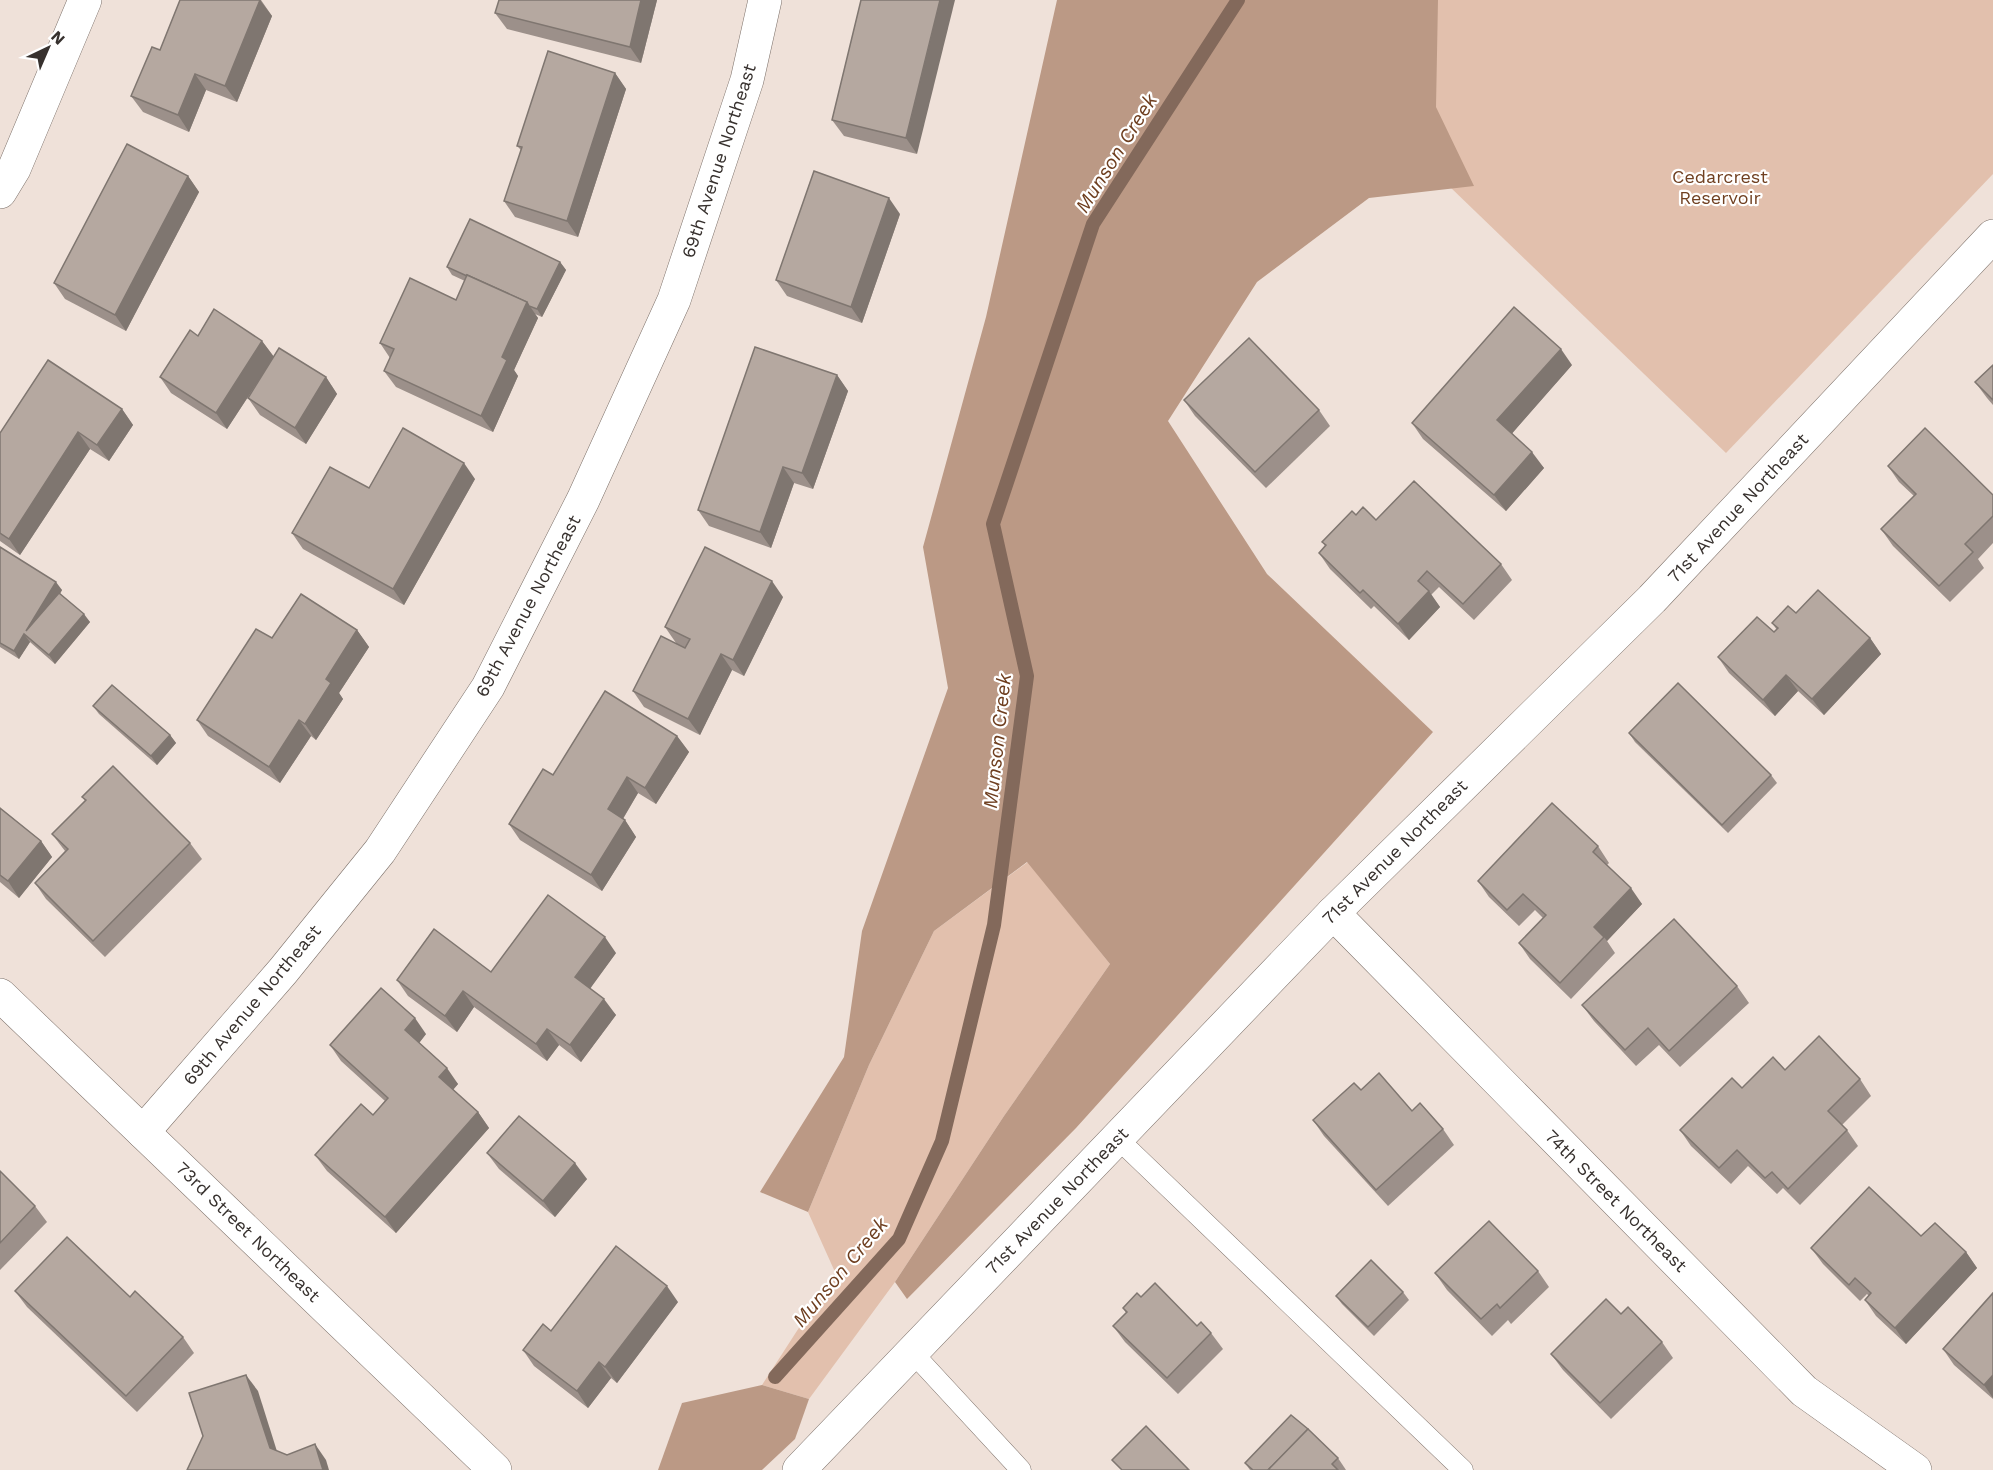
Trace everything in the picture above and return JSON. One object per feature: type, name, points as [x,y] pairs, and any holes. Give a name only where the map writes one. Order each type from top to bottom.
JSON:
[{"type":"street","points":[[0,192],[14,168],[86,0]]},
{"type":"street","name":"69th Avenue Northeast","points":[[143,1132],[283,971],[380,851],[488,687],[583,500],[674,300],[747,80],[765,0]]},
{"type":"street","name":"71st Avenue Northeast","points":[[799,1470],[1333,914],[1660,590],[1993,236]]},
{"type":"street","name":"74th Street Northeast","points":[[1333,914],[1804,1391],[1915,1470]]},
{"type":"street","name":"73rd Street Northeast","points":[[0,995],[495,1470]]},
{"type":"lane","points":[[1118,1138],[1462,1470]]},
{"type":"lane","points":[[912,1352],[1021,1470]]},
{"type":"green space","name":"Cedarcrest Reservoir","points":[[1415,0],[1993,0],[1993,174],[1726,453],[1338,79]]},
{"type":"green space","points":[[1028,862],[1110,964],[1004,1116],[895,1282],[809,1399],[762,1385],[835,1272],[808,1212],[869,1065],[934,931]]},
{"type":"shaded area","points":[[1057,0],[1438,0],[1436,107],[1474,186],[1369,198],[1257,282],[1168,421],[1267,574],[1433,732],[1076,1128],[907,1299],[895,1282],[1004,1116],[1110,964],[1027,862],[934,931],[869,1065],[808,1212],[760,1192],[844,1057],[862,931],[948,688],[923,547],[986,317]]},
{"type":"shaded area","points":[[762,1385],[809,1399],[795,1439],[762,1470],[658,1470],[682,1403]]},
{"type":"building","points":[[180,0],[260,0],[225,86],[195,74],[178,115],[131,96],[152,47],[160,50]]},
{"type":"building","points":[[499,0],[641,0],[630,47],[495,13]]},
{"type":"building","points":[[861,0],[940,0],[906,138],[832,120]]},
{"type":"building","points":[[548,51],[615,73],[567,221],[504,201],[522,147],[517,146]]},
{"type":"building","points":[[127,144],[188,176],[115,315],[54,283]]},
{"type":"building","points":[[814,171],[889,198],[851,307],[776,280]]},
{"type":"building","points":[[470,219],[560,262],[537,309],[529,306],[527,302],[447,267]]},
{"type":"building","points":[[467,275],[527,302],[502,357],[507,360],[481,416],[384,371],[394,349],[380,343],[410,278],[456,300]]},
{"type":"building","points":[[1514,307],[1561,349],[1497,420],[1532,452],[1494,495],[1412,423]]},
{"type":"building","points":[[214,309],[262,341],[216,413],[160,377],[190,330],[198,336]]},
{"type":"building","points":[[1249,338],[1319,410],[1255,472],[1184,400]]},
{"type":"building","points":[[755,347],[837,375],[802,473],[783,467],[760,532],[698,510]]},
{"type":"building","points":[[279,348],[326,377],[295,428],[248,398]]},
{"type":"building","points":[[48,360],[122,409],[97,445],[78,432],[9,539],[0,533],[0,433]]},
{"type":"building","points":[[1993,365],[1993,400],[1975,382]]},
{"type":"building","points":[[403,428],[464,463],[393,589],[292,533],[330,467],[369,488]]},
{"type":"building","points":[[1925,428],[1993,495],[1993,516],[1965,544],[1973,552],[1939,586],[1881,529],[1916,494],[1888,466]]},
{"type":"building","points":[[1414,481],[1501,564],[1463,604],[1427,571],[1418,581],[1429,591],[1398,624],[1363,590],[1360,593],[1319,553],[1326,545],[1322,542],[1352,511],[1356,515],[1363,507],[1376,520]]},
{"type":"building","points":[[0,547],[56,582],[26,631],[59,593],[84,614],[49,655],[24,634],[14,651],[0,643]]},
{"type":"building","points":[[705,547],[772,581],[733,660],[721,654],[688,719],[633,691],[661,636],[685,648],[690,639],[665,627]]},
{"type":"building","points":[[1818,590],[1870,638],[1812,699],[1786,675],[1763,700],[1718,657],[1757,617],[1774,632],[1778,628],[1772,623],[1788,606],[1796,613]]},
{"type":"building","points":[[301,594],[357,630],[326,679],[331,683],[305,724],[299,720],[269,767],[197,720],[256,629],[272,638]]},
{"type":"building","points":[[1678,683],[1771,775],[1722,825],[1629,733]]},
{"type":"building","points":[[112,685],[170,735],[151,756],[93,706]]},
{"type":"building","points":[[605,691],[677,736],[645,788],[627,777],[608,809],[625,820],[591,875],[509,824],[543,769],[553,775]]},
{"type":"building","points":[[113,766],[190,843],[93,941],[35,883],[68,849],[52,834],[86,800],[82,797]]},
{"type":"building","points":[[1552,803],[1598,846],[1593,852],[1631,888],[1594,927],[1604,937],[1560,983],[1519,943],[1546,915],[1523,894],[1507,910],[1478,881]]},
{"type":"building","points":[[0,808],[41,841],[8,881],[0,875]]},
{"type":"building","points":[[548,895],[605,937],[575,977],[604,999],[570,1045],[547,1029],[536,1044],[463,991],[445,1016],[397,980],[434,929],[491,972]]},
{"type":"building","points":[[1674,919],[1737,986],[1669,1051],[1648,1028],[1625,1050],[1582,1005]]},
{"type":"building","points":[[381,988],[415,1018],[405,1030],[447,1068],[439,1077],[478,1112],[385,1217],[315,1155],[361,1104],[373,1115],[388,1098],[330,1045]]},
{"type":"building","points":[[1819,1036],[1860,1079],[1828,1111],[1847,1130],[1788,1189],[1772,1172],[1765,1178],[1737,1150],[1719,1168],[1680,1130],[1732,1078],[1742,1088],[1773,1057],[1785,1070]]},
{"type":"building","points":[[1379,1073],[1412,1111],[1420,1103],[1443,1129],[1376,1190],[1313,1120],[1354,1083],[1361,1090]]},
{"type":"building","points":[[519,1116],[575,1163],[543,1201],[487,1153]]},
{"type":"building","points":[[0,1171],[35,1206],[0,1243]]},
{"type":"building","points":[[1869,1187],[1921,1236],[1935,1223],[1966,1252],[1895,1328],[1865,1300],[1871,1293],[1855,1278],[1849,1285],[1811,1248]]},
{"type":"building","points":[[1489,1221],[1538,1271],[1500,1308],[1497,1304],[1481,1319],[1435,1273]]},
{"type":"building","points":[[67,1237],[130,1297],[135,1291],[183,1337],[126,1396],[15,1291]]},
{"type":"building","points":[[616,1246],[667,1286],[605,1367],[599,1362],[577,1391],[523,1350],[543,1324],[551,1331]]},
{"type":"building","points":[[1371,1260],[1403,1292],[1368,1327],[1336,1296]]},
{"type":"building","points":[[1155,1283],[1197,1326],[1201,1322],[1211,1333],[1167,1378],[1113,1326],[1127,1312],[1123,1308],[1137,1293],[1141,1297]]},
{"type":"building","points":[[1993,1293],[1993,1375],[1984,1385],[1943,1349]]},
{"type":"building","points":[[1606,1299],[1621,1314],[1628,1307],[1662,1342],[1600,1403],[1551,1354]]},
{"type":"building","points":[[246,1375],[270,1448],[287,1455],[315,1444],[323,1470],[187,1470],[203,1436],[189,1393]]},
{"type":"building","points":[[1291,1415],[1308,1429],[1268,1470],[1253,1470],[1245,1463]]},
{"type":"building","points":[[1146,1426],[1189,1470],[1122,1470],[1112,1460]]},
{"type":"building","points":[[1308,1429],[1338,1458],[1332,1464],[1338,1470],[1268,1470]]},
{"type":"waterway","name":"Munson Creek","points":[[775,1377],[899,1239],[942,1141],[994,925],[1027,676],[993,524],[1093,224],[1238,0]]}]
